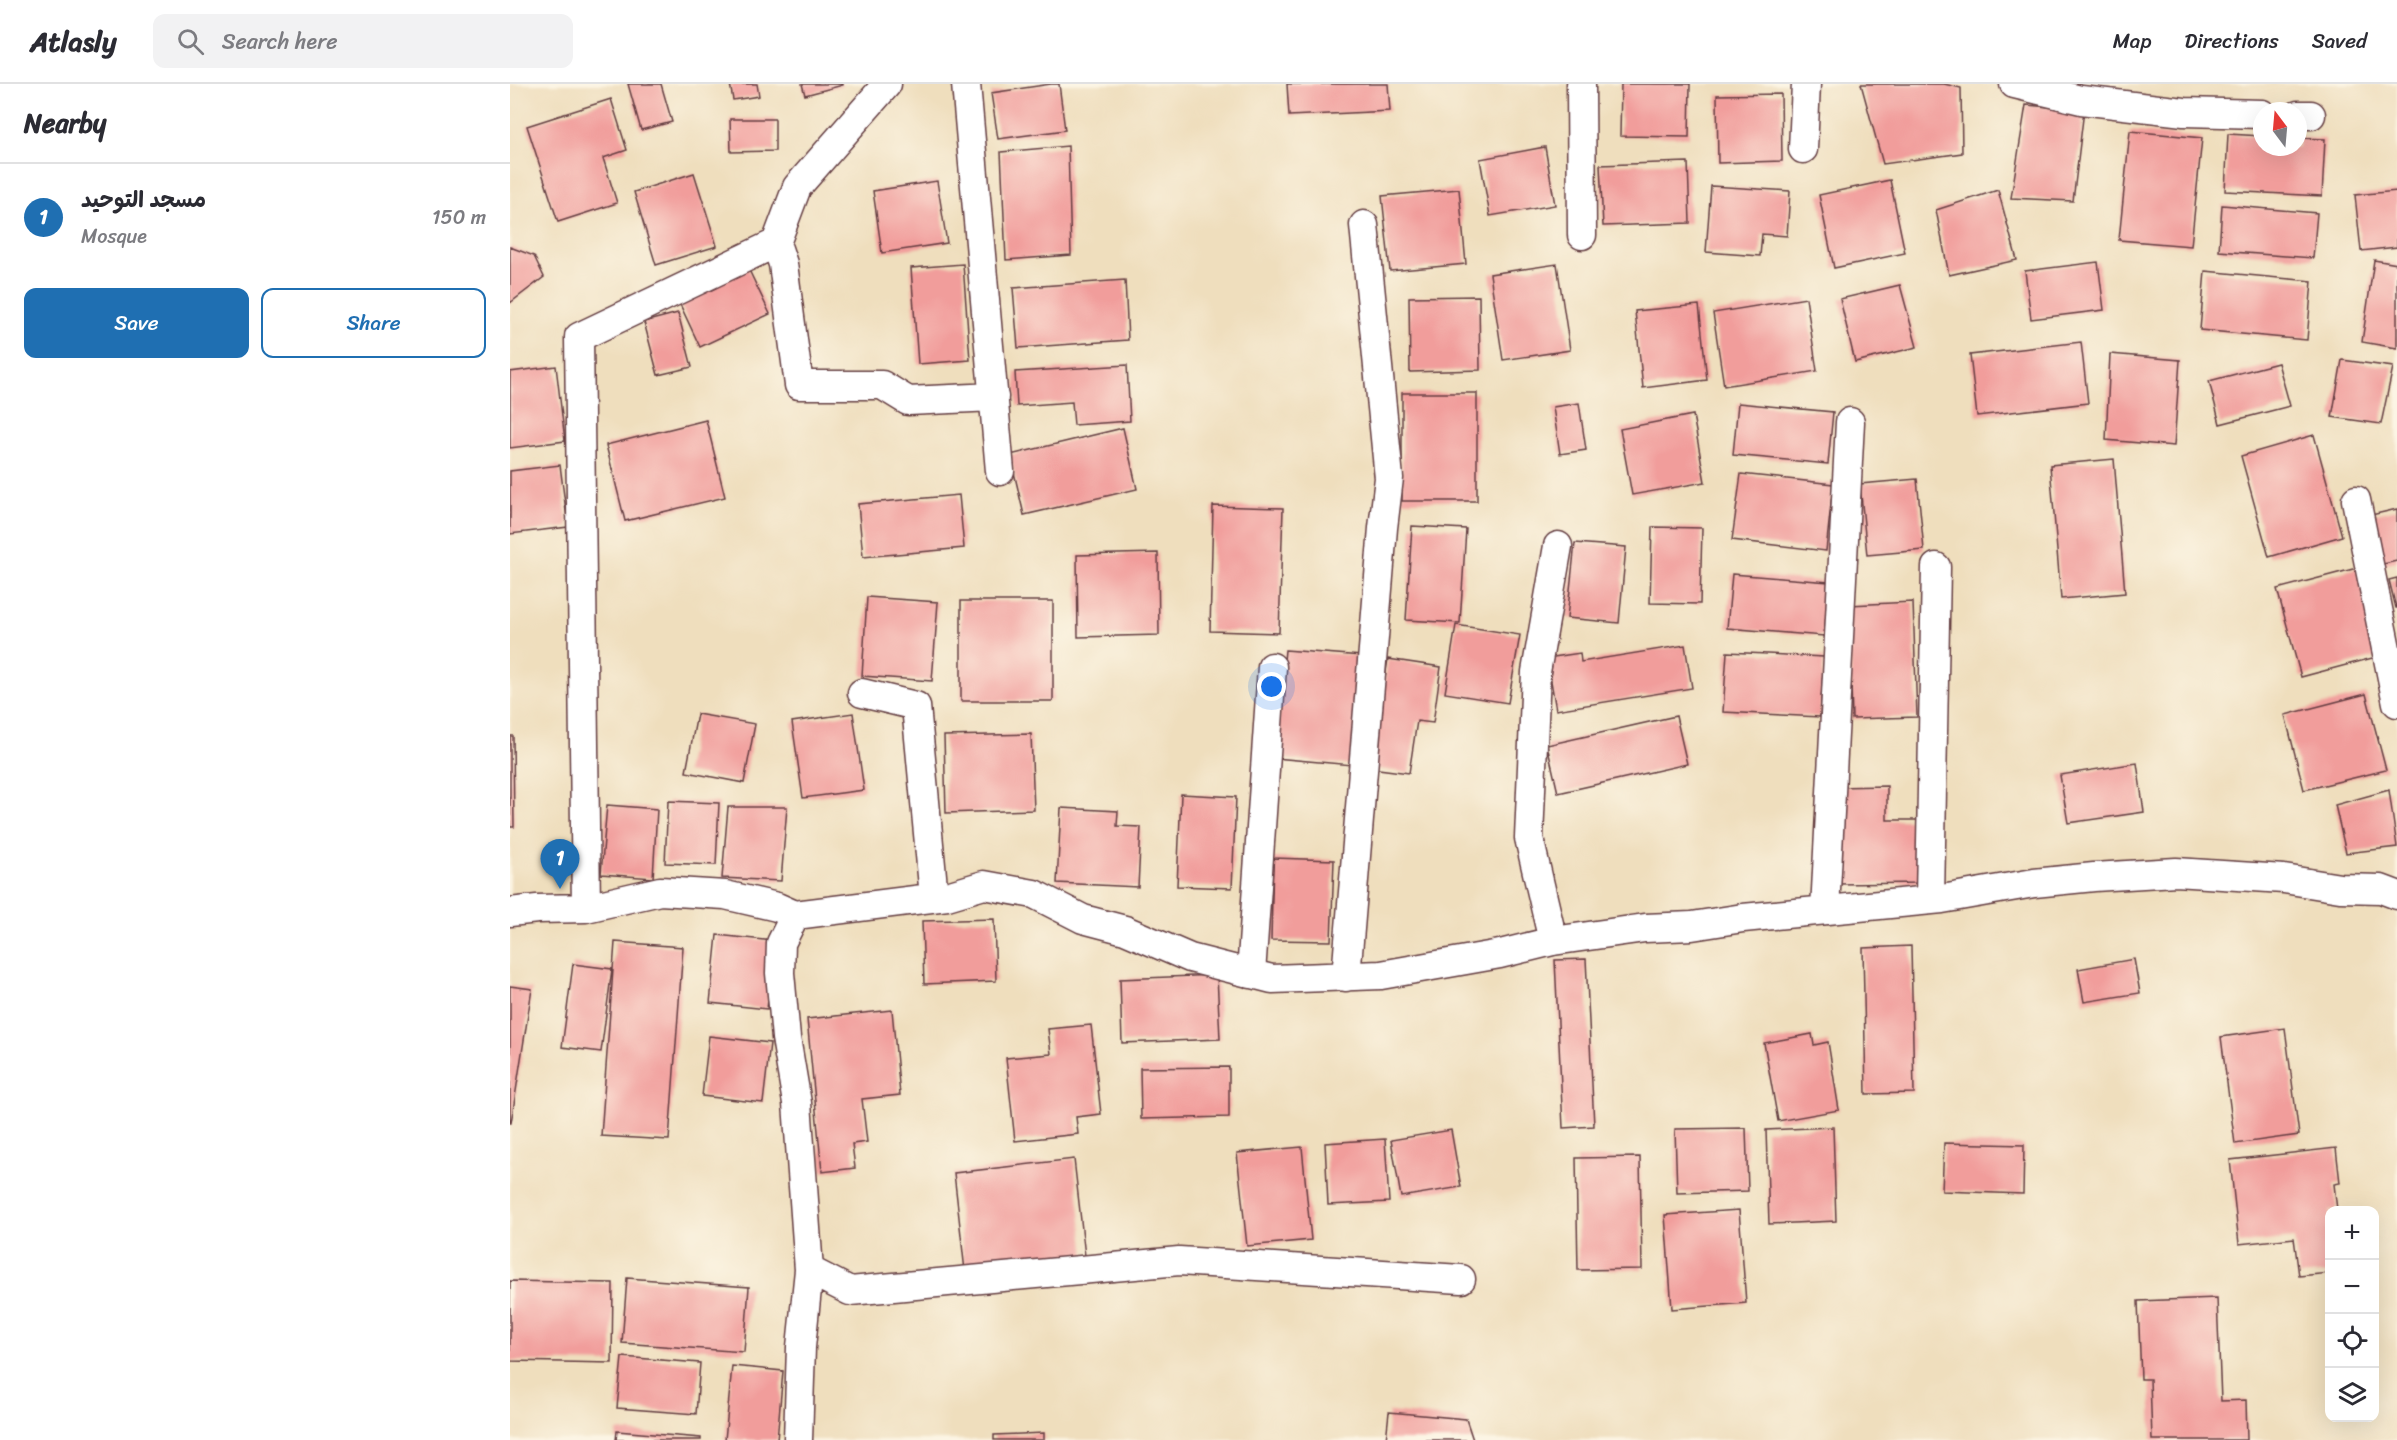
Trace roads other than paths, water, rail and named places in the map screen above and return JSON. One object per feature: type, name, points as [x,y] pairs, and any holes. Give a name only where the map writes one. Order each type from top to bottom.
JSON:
[{"type":"street","points":[[887,84],[797,187],[776,243],[783,264],[799,385],[882,385],[908,401],[994,397]]},
{"type":"street","points":[[966,84],[1000,471]]},
{"type":"street","points":[[1581,84],[1582,235]]},
{"type":"street","points":[[1803,149],[1806,84]]},
{"type":"street","points":[[2014,84],[2081,100],[2184,112],[2253,114]]},
{"type":"street","points":[[1346,977],[1389,478],[1364,225]]},
{"type":"street","points":[[586,908],[582,396],[579,337],[776,243]]},
{"type":"street","points":[[1825,910],[1850,422]]},
{"type":"street","points":[[2356,500],[2397,703]]},
{"type":"street","points":[[1553,941],[1528,838],[1536,672],[1558,546]]},
{"type":"street","points":[[1930,899],[1936,567]]},
{"type":"street","points":[[1251,974],[1272,667]]},
{"type":"street","points":[[862,693],[916,706],[934,897]]},
{"type":"street","points":[[510,912],[586,908],[660,891],[725,895],[777,907],[795,915],[934,897],[984,885],[1034,894],[1083,919],[1125,930],[1190,958],[1272,979],[1381,975],[1500,954],[1553,941],[1645,928],[1692,926],[1743,918],[1930,899],[2034,883],[2176,872],[2284,879],[2340,888],[2381,889],[2397,895]]},
{"type":"street","points":[[795,915],[781,943],[780,973],[786,1038],[797,1103],[809,1270],[801,1347],[798,1440]]},
{"type":"street","points":[[809,1270],[850,1291],[1179,1261],[1461,1279]]},
{"type":"place","name":"مسجد التوحيد","points":[[560,889]]}]
